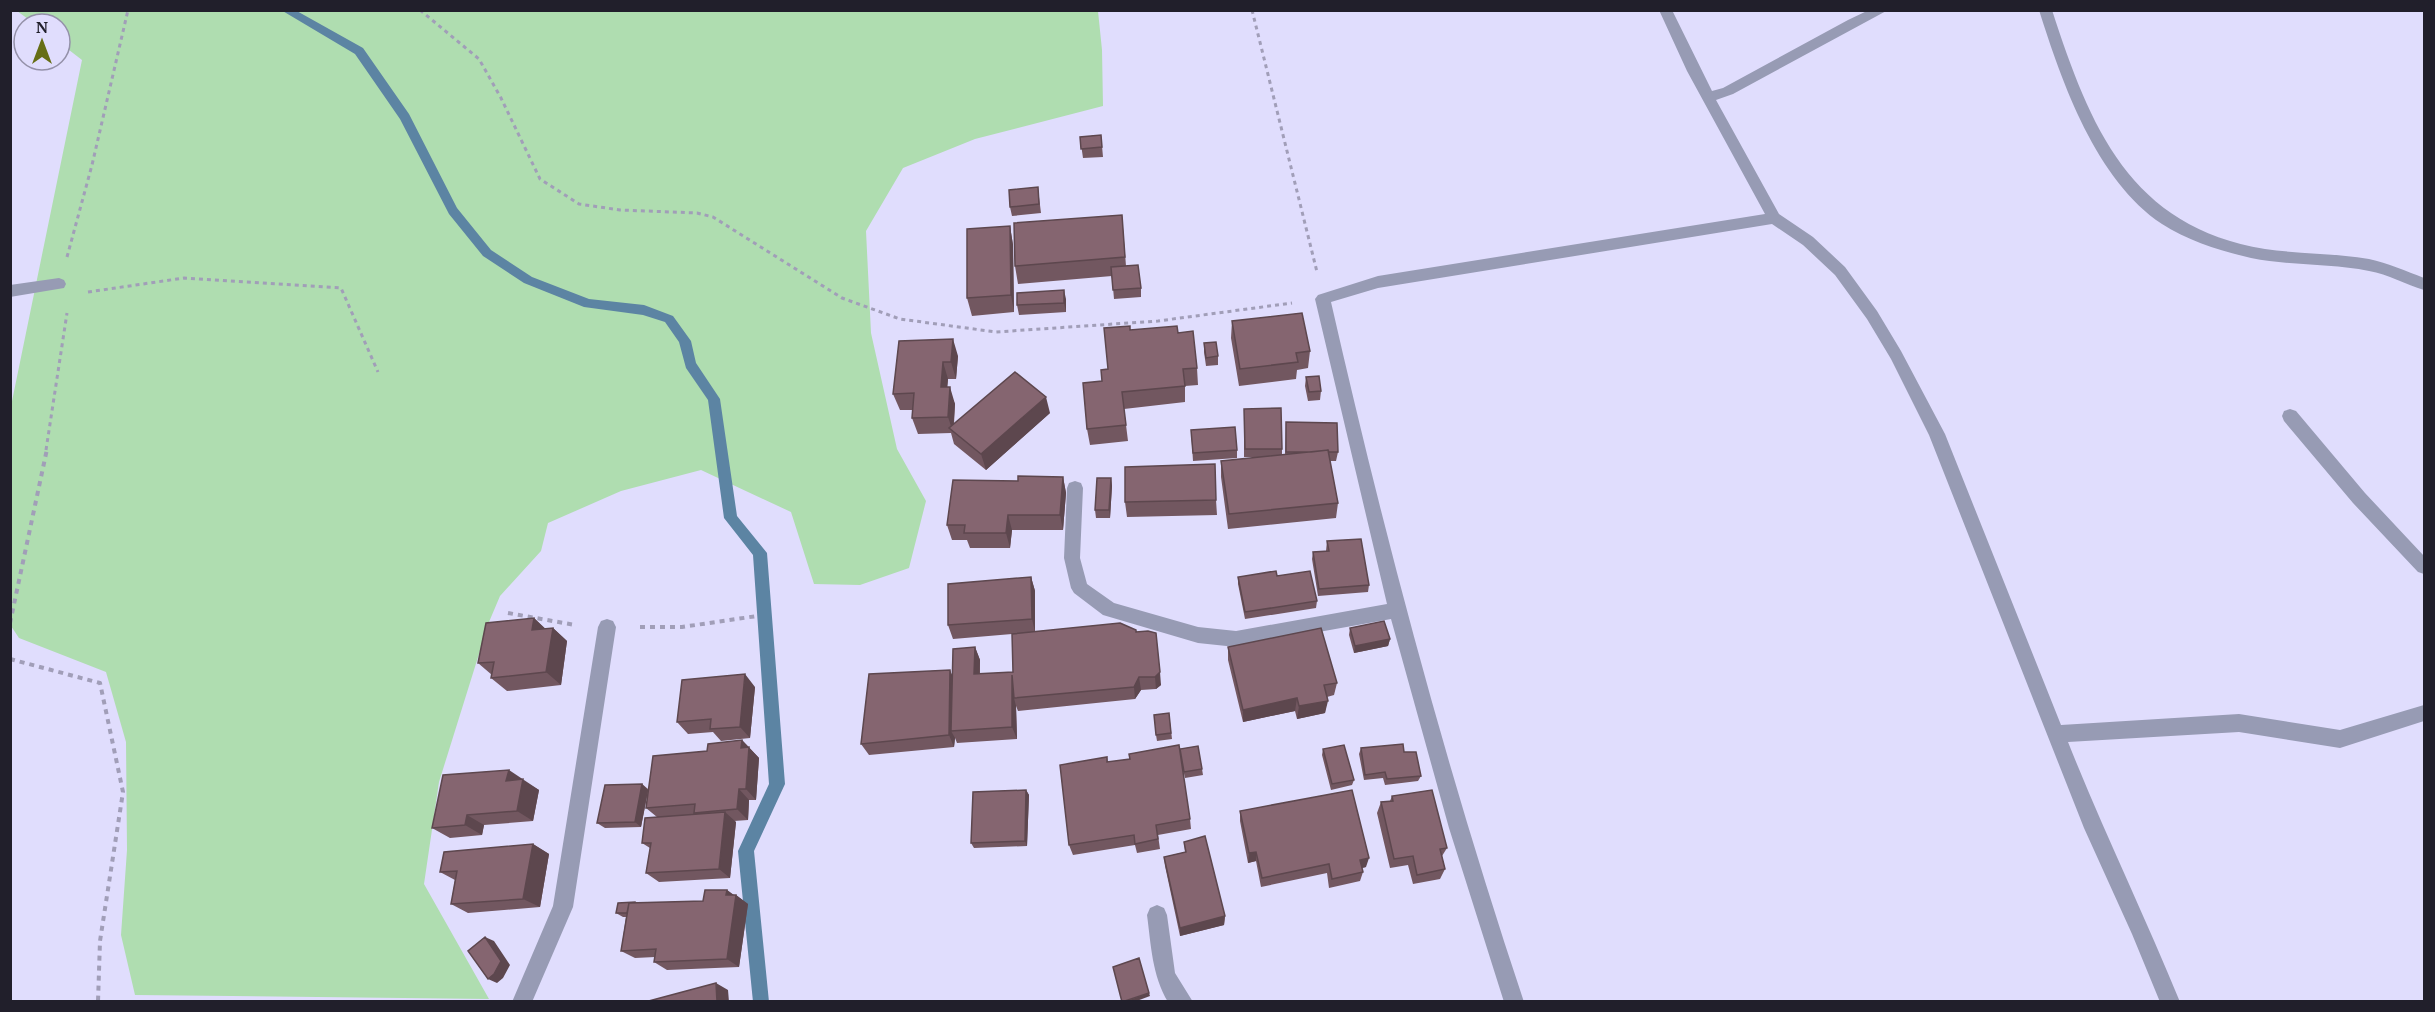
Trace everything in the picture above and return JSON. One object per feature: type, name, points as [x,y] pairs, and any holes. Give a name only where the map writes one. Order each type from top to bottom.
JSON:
[{"type":"street","points":[[1665,10],[1694,71],[1774,218],[1808,241],[1840,271],[1872,315],[1896,355],[1937,434],[2093,828],[2140,928],[2170,1002]]},
{"type":"street","points":[[1709,97],[1728,91],[1853,23],[1882,10]]},
{"type":"street","points":[[2045,10],[2064,66],[2115,167],[2139,195],[2165,218],[2188,231],[2253,252],[2371,266],[2424,284]]},
{"type":"street","points":[[1514,1002],[1475,888],[1396,610],[1323,299],[1378,282],[1774,218]]},
{"type":"street","points":[[10,291],[64,289]]},
{"type":"street","points":[[2290,416],[2359,498],[2424,567]]},
{"type":"street","points":[[1075,488],[1072,558],[1080,588],[1109,609],[1198,635],[1236,639],[1396,610]]},
{"type":"street","points":[[522,1002],[563,907],[607,627]]},
{"type":"street","points":[[2057,734],[2239,723],[2340,739],[2424,713]]},
{"type":"street","points":[[1157,915],[1166,978],[1177,997],[1183,1002]]},
{"type":"path","points":[[10,623],[45,459],[64,289],[128,10]]},
{"type":"path","points":[[420,10],[478,59],[501,98],[540,179],[579,204],[620,210],[697,213],[713,217],[842,298],[900,319],[996,332],[1158,321],[1323,299],[1252,10]]},
{"type":"path","points":[[64,289],[184,278],[341,288],[378,372]]},
{"type":"path","points":[[10,659],[100,683],[123,792],[100,941],[98,1002]]},
{"type":"green space","points":[[1098,11],[1102,50],[1103,106],[975,139],[903,168],[866,231],[871,333],[897,449],[926,501],[909,568],[860,585],[814,584],[791,512],[701,470],[621,491],[548,523],[541,551],[500,596],[489,622],[439,782],[424,884],[489,999],[135,995],[121,935],[127,850],[126,742],[106,672],[19,638],[11,626],[11,406],[82,60],[72,52],[72,12],[18,12]]},
{"type":"building","points":[[1101,135],[1102,147],[1081,149],[1080,137]]},
{"type":"building","points":[[1038,187],[1039,204],[1010,207],[1009,190]]},
{"type":"building","points":[[1122,215],[1125,257],[1015,266],[1014,223]]},
{"type":"building","points":[[1010,226],[1011,295],[967,298],[967,229]]},
{"type":"building","points":[[1138,265],[1141,288],[1113,290],[1111,267]]},
{"type":"building","points":[[1064,290],[1064,303],[1017,305],[1017,293]]},
{"type":"building","points":[[1302,313],[1310,351],[1296,353],[1298,362],[1240,369],[1232,321]]},
{"type":"building","points":[[1130,326],[1130,330],[1177,326],[1178,333],[1193,331],[1197,368],[1183,369],[1185,386],[1122,392],[1126,425],[1087,429],[1083,383],[1102,381],[1101,370],[1108,369],[1104,328]]},
{"type":"building","points":[[953,339],[951,362],[943,362],[941,387],[950,387],[948,417],[912,418],[914,393],[893,394],[899,341]]},
{"type":"building","points":[[1216,342],[1218,356],[1206,358],[1204,343]]},
{"type":"building","points":[[1015,372],[1046,397],[981,454],[949,428]]},
{"type":"building","points":[[1319,376],[1321,391],[1309,392],[1306,377]]},
{"type":"building","points":[[1281,408],[1282,449],[1245,449],[1244,409]]},
{"type":"building","points":[[1286,422],[1337,423],[1338,452],[1328,450],[1286,452]]},
{"type":"building","points":[[1235,427],[1237,450],[1193,453],[1191,430]]},
{"type":"building","points":[[1328,450],[1338,503],[1229,514],[1221,461]]},
{"type":"building","points":[[1215,464],[1216,500],[1125,502],[1125,467]]},
{"type":"building","points":[[1018,476],[1063,477],[1060,515],[1008,515],[1006,533],[964,533],[965,525],[947,525],[953,480],[1018,481]]},
{"type":"building","points":[[1097,478],[1111,478],[1109,510],[1095,510]]},
{"type":"building","points":[[1361,539],[1369,585],[1319,589],[1313,552],[1329,551],[1327,541]]},
{"type":"building","points":[[1276,571],[1277,576],[1310,571],[1317,601],[1245,612],[1238,577]]},
{"type":"building","points":[[1031,577],[1032,619],[948,625],[948,584]]},
{"type":"building","points":[[534,618],[532,630],[553,628],[546,672],[491,678],[494,662],[478,663],[486,623]]},
{"type":"building","points":[[1384,621],[1390,639],[1355,646],[1350,628]]},
{"type":"building","points":[[1120,623],[1136,632],[1156,633],[1160,672],[1155,677],[1139,677],[1134,687],[1014,698],[1012,675],[1012,727],[951,731],[953,649],[975,647],[974,674],[1013,672],[1012,634]]},
{"type":"building","points":[[1321,628],[1337,683],[1324,685],[1328,701],[1299,706],[1297,698],[1243,710],[1228,647]]},
{"type":"building","points":[[950,670],[949,735],[861,744],[869,674]]},
{"type":"building","points":[[745,674],[740,727],[710,729],[711,719],[677,722],[682,680]]},
{"type":"building","points":[[1169,713],[1171,733],[1156,735],[1154,715]]},
{"type":"building","points":[[742,740],[741,748],[749,747],[746,789],[739,789],[737,809],[694,813],[695,804],[646,808],[653,756],[707,751],[708,744]]},
{"type":"building","points":[[1403,744],[1404,752],[1416,752],[1421,776],[1387,779],[1385,772],[1365,775],[1361,748]]},
{"type":"building","points":[[1179,745],[1190,819],[1156,825],[1158,839],[1135,844],[1134,835],[1069,845],[1060,765],[1107,757],[1107,762],[1130,759],[1129,754]]},
{"type":"building","points":[[1344,745],[1354,780],[1332,784],[1323,749]]},
{"type":"building","points":[[1198,746],[1202,769],[1184,772],[1180,749]]},
{"type":"building","points":[[509,770],[506,781],[523,779],[517,811],[467,815],[465,825],[432,828],[443,775]]},
{"type":"building","points":[[642,784],[635,822],[597,823],[605,785]]},
{"type":"building","points":[[1026,790],[1025,841],[971,843],[973,792]]},
{"type":"building","points":[[1352,790],[1369,858],[1360,860],[1363,872],[1332,879],[1329,864],[1262,878],[1256,852],[1249,853],[1240,811]]},
{"type":"building","points":[[1432,790],[1447,848],[1440,849],[1445,869],[1417,875],[1413,856],[1394,859],[1381,802],[1393,801],[1392,796]]},
{"type":"building","points":[[725,812],[719,869],[646,873],[651,843],[642,843],[645,818]]},
{"type":"building","points":[[1205,836],[1225,916],[1180,928],[1164,857],[1186,852],[1184,842]]},
{"type":"building","points":[[533,844],[523,899],[451,904],[457,871],[440,872],[444,852]]},
{"type":"building","points":[[705,890],[727,890],[726,895],[736,895],[727,959],[654,962],[656,949],[621,951],[629,903],[703,901]]},
{"type":"building","points":[[635,902],[629,903],[627,913],[616,913],[618,903]]},
{"type":"building","points":[[485,937],[501,961],[494,974],[488,979],[468,951]]},
{"type":"building","points":[[1139,958],[1149,993],[1122,1002],[1113,967]]},
{"type":"building","points":[[716,983],[717,1002],[645,1002]]},
{"type":"waterway","points":[[286,10],[359,51],[405,117],[453,211],[487,253],[528,280],[588,304],[644,310],[669,319],[685,341],[690,364],[714,399],[731,518],[760,553],[777,784],[746,851],[761,1002]]}]
